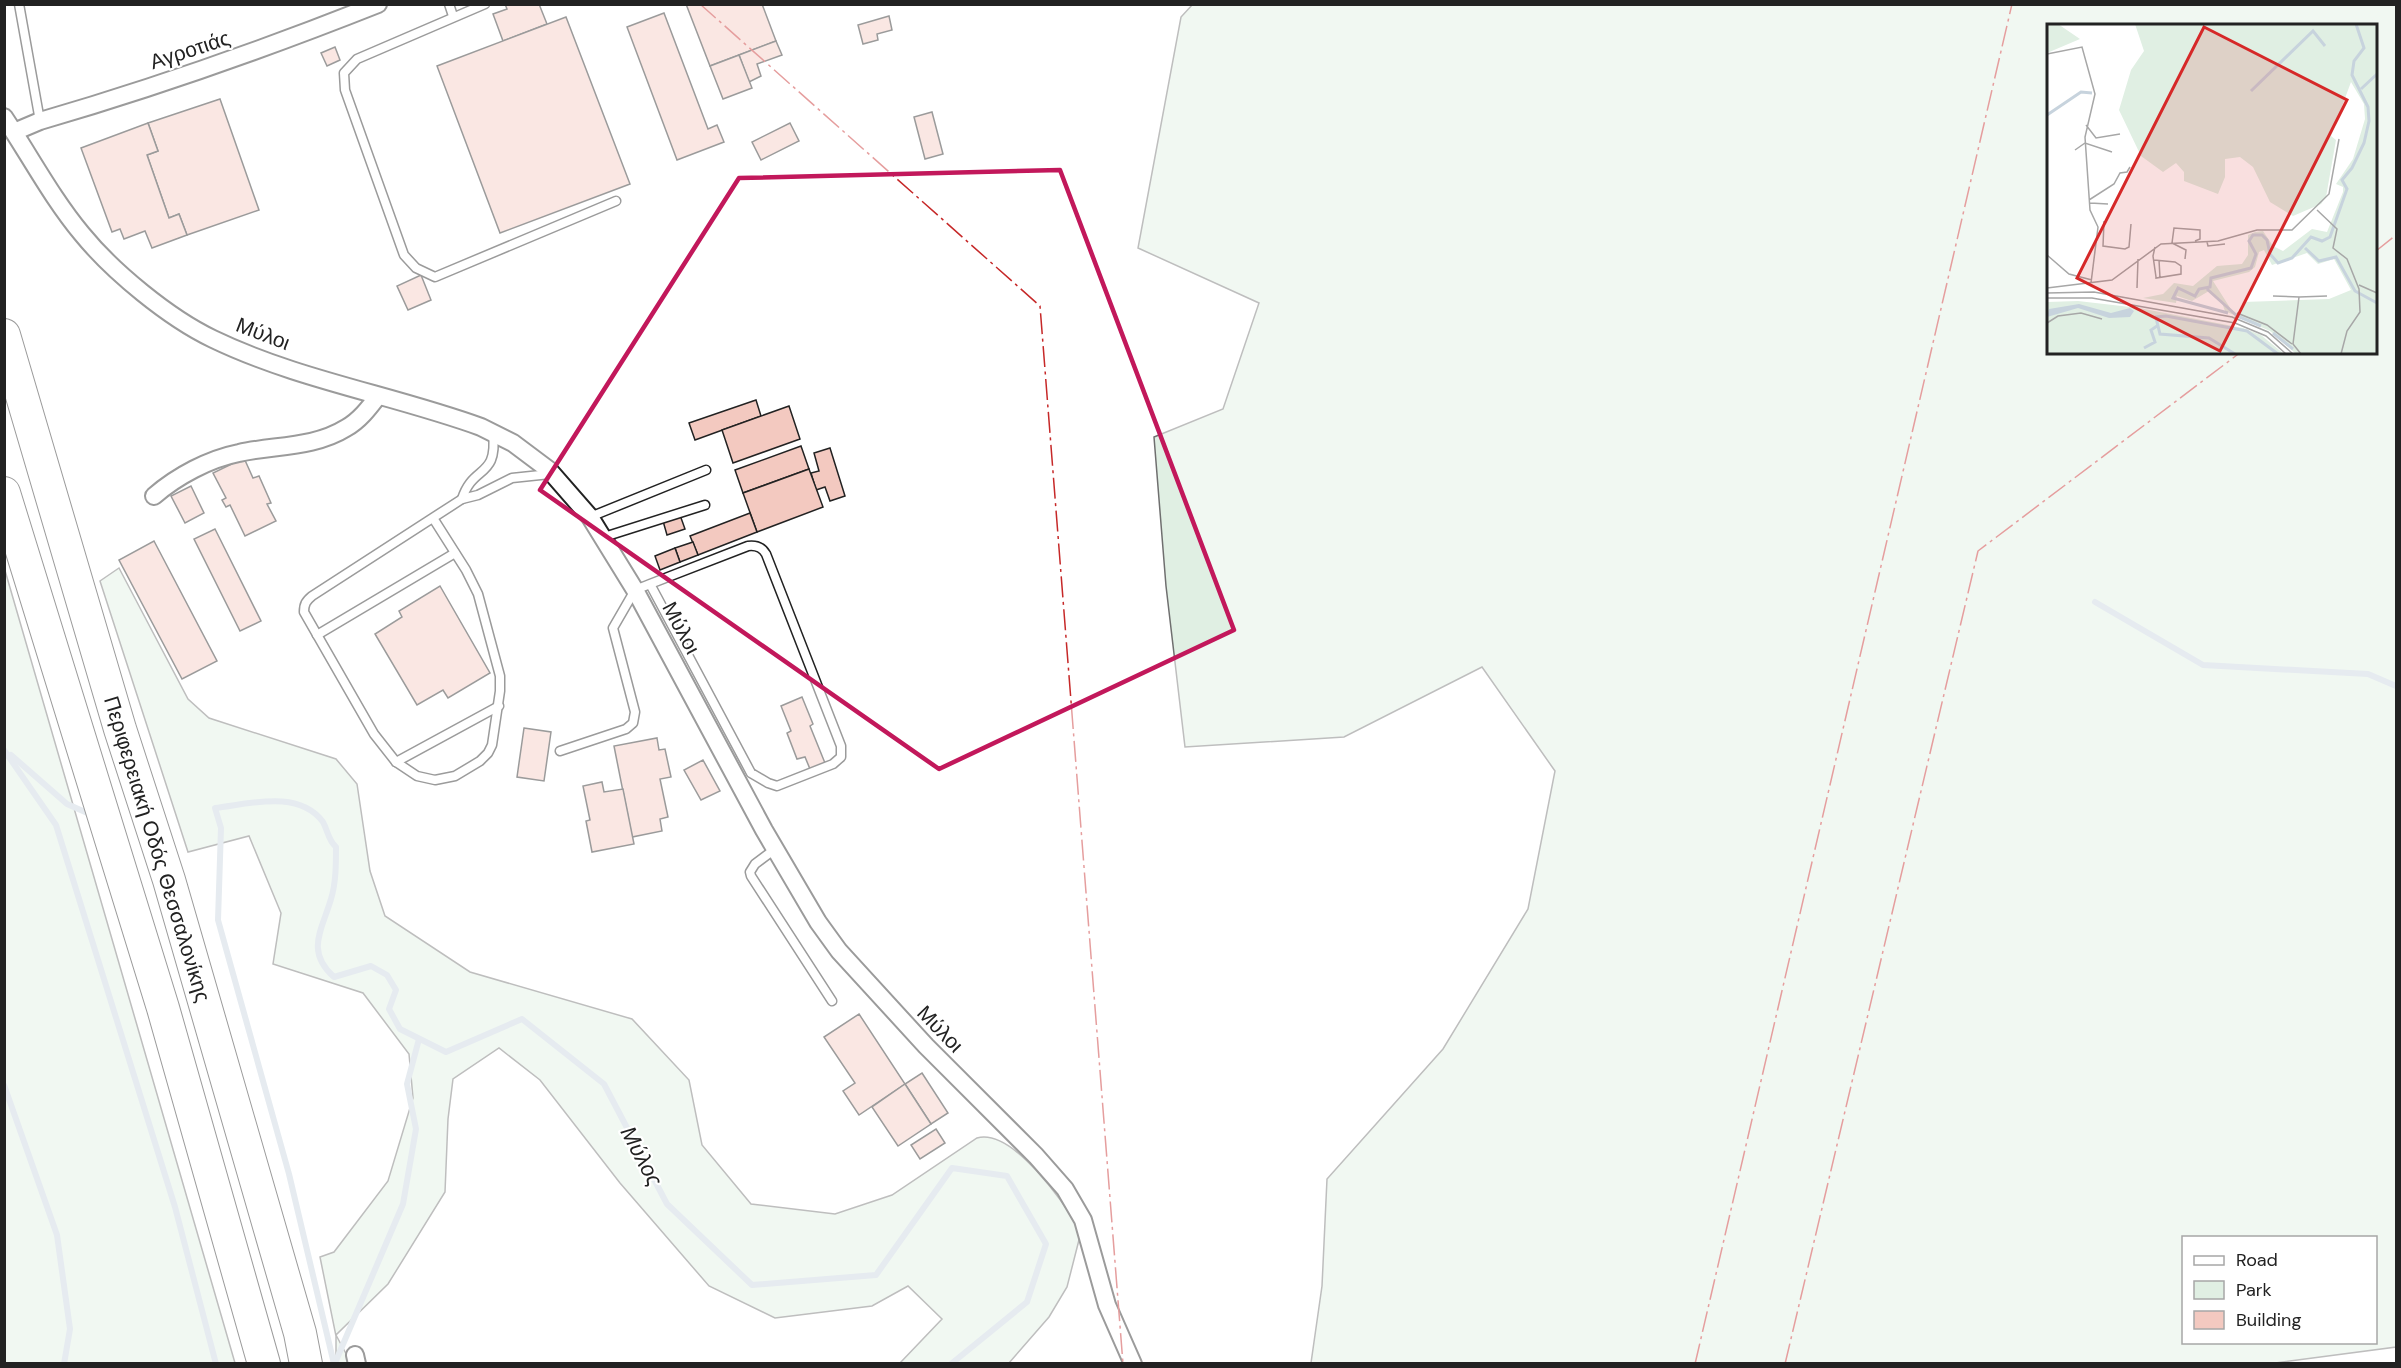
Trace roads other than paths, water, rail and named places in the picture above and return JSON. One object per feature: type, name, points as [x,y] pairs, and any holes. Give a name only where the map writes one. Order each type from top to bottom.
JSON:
[{"type":"highway","name":"Περιφερειακή Οδός Θεσσαλονίκης","points":[[4,335],[120,729],[169,880],[297,1322],[306,1364]]},
{"type":"highway","name":"Περιφερειακή Οδός Θεσσαλονίκης","points":[[4,493],[163,1008],[264,1364]]},
{"type":"street","name":"Αγροτιάς","points":[[14,132],[40,121],[199,71],[295,37],[378,4]]},
{"type":"street","name":"Μύλοι","points":[[4,117],[51,193],[83,236],[148,297],[212,339],[259,358],[378,396],[434,411],[493,432],[520,447],[554,474],[643,587],[775,849],[818,922],[851,965],[926,1046],[1036,1156],[1065,1189],[1083,1221],[1107,1305],[1133,1364]]},
{"type":"street","points":[[153,496],[187,474],[231,455],[330,436],[355,422],[378,396]]},
{"type":"lane","points":[[19,4],[40,121]]},
{"type":"lane","points":[[449,4],[453,16]]},
{"type":"lane","points":[[484,4],[357,59],[344,73],[345,90],[404,255],[423,273],[435,277],[616,201]]},
{"type":"lane","points":[[462,498],[471,482],[492,460],[495,447],[493,432]]},
{"type":"lane","points":[[590,517],[706,470]]},
{"type":"lane","points":[[433,518],[475,587],[500,676],[499,706],[491,750],[467,770],[446,779],[425,779],[409,772],[396,762],[374,734],[304,612],[306,600],[462,498],[478,495],[507,479],[531,474],[554,474]]},
{"type":"lane","points":[[604,537],[705,505]]},
{"type":"lane","points":[[560,751],[626,729],[633,723],[634,712],[612,628],[643,587],[753,545],[763,549],[842,752],[837,761],[777,786],[752,773],[643,587]]},
{"type":"lane","points":[[317,635],[455,553]]},
{"type":"lane","points":[[396,762],[499,706]]},
{"type":"lane","points":[[775,849],[755,864],[750,872],[751,876],[832,1001]]},
{"type":"waterway","points":[[2095,602],[2203,665],[2368,674],[2396,686]]},
{"type":"waterway","points":[[4,750],[56,825],[175,1207],[216,1364]]},
{"type":"waterway","points":[[11,755],[67,804],[92,815]]},
{"type":"waterway","name":"Μύλος","points":[[334,1364],[289,1174],[218,920],[221,828],[215,808],[273,801],[301,805],[313,812],[323,822],[336,847],[334,887],[318,940],[320,958],[334,977],[371,966],[387,975],[396,990],[389,1009],[400,1029],[446,1052],[522,1019],[604,1084],[667,1204],[752,1285],[876,1275],[952,1168],[1007,1176],[1046,1244],[1027,1302],[951,1364]]},
{"type":"waterway","points":[[335,1363],[403,1204],[416,1129],[407,1084],[419,1039]]},
{"type":"waterway","points":[[4,1085],[57,1235],[70,1329],[64,1364]]}]
